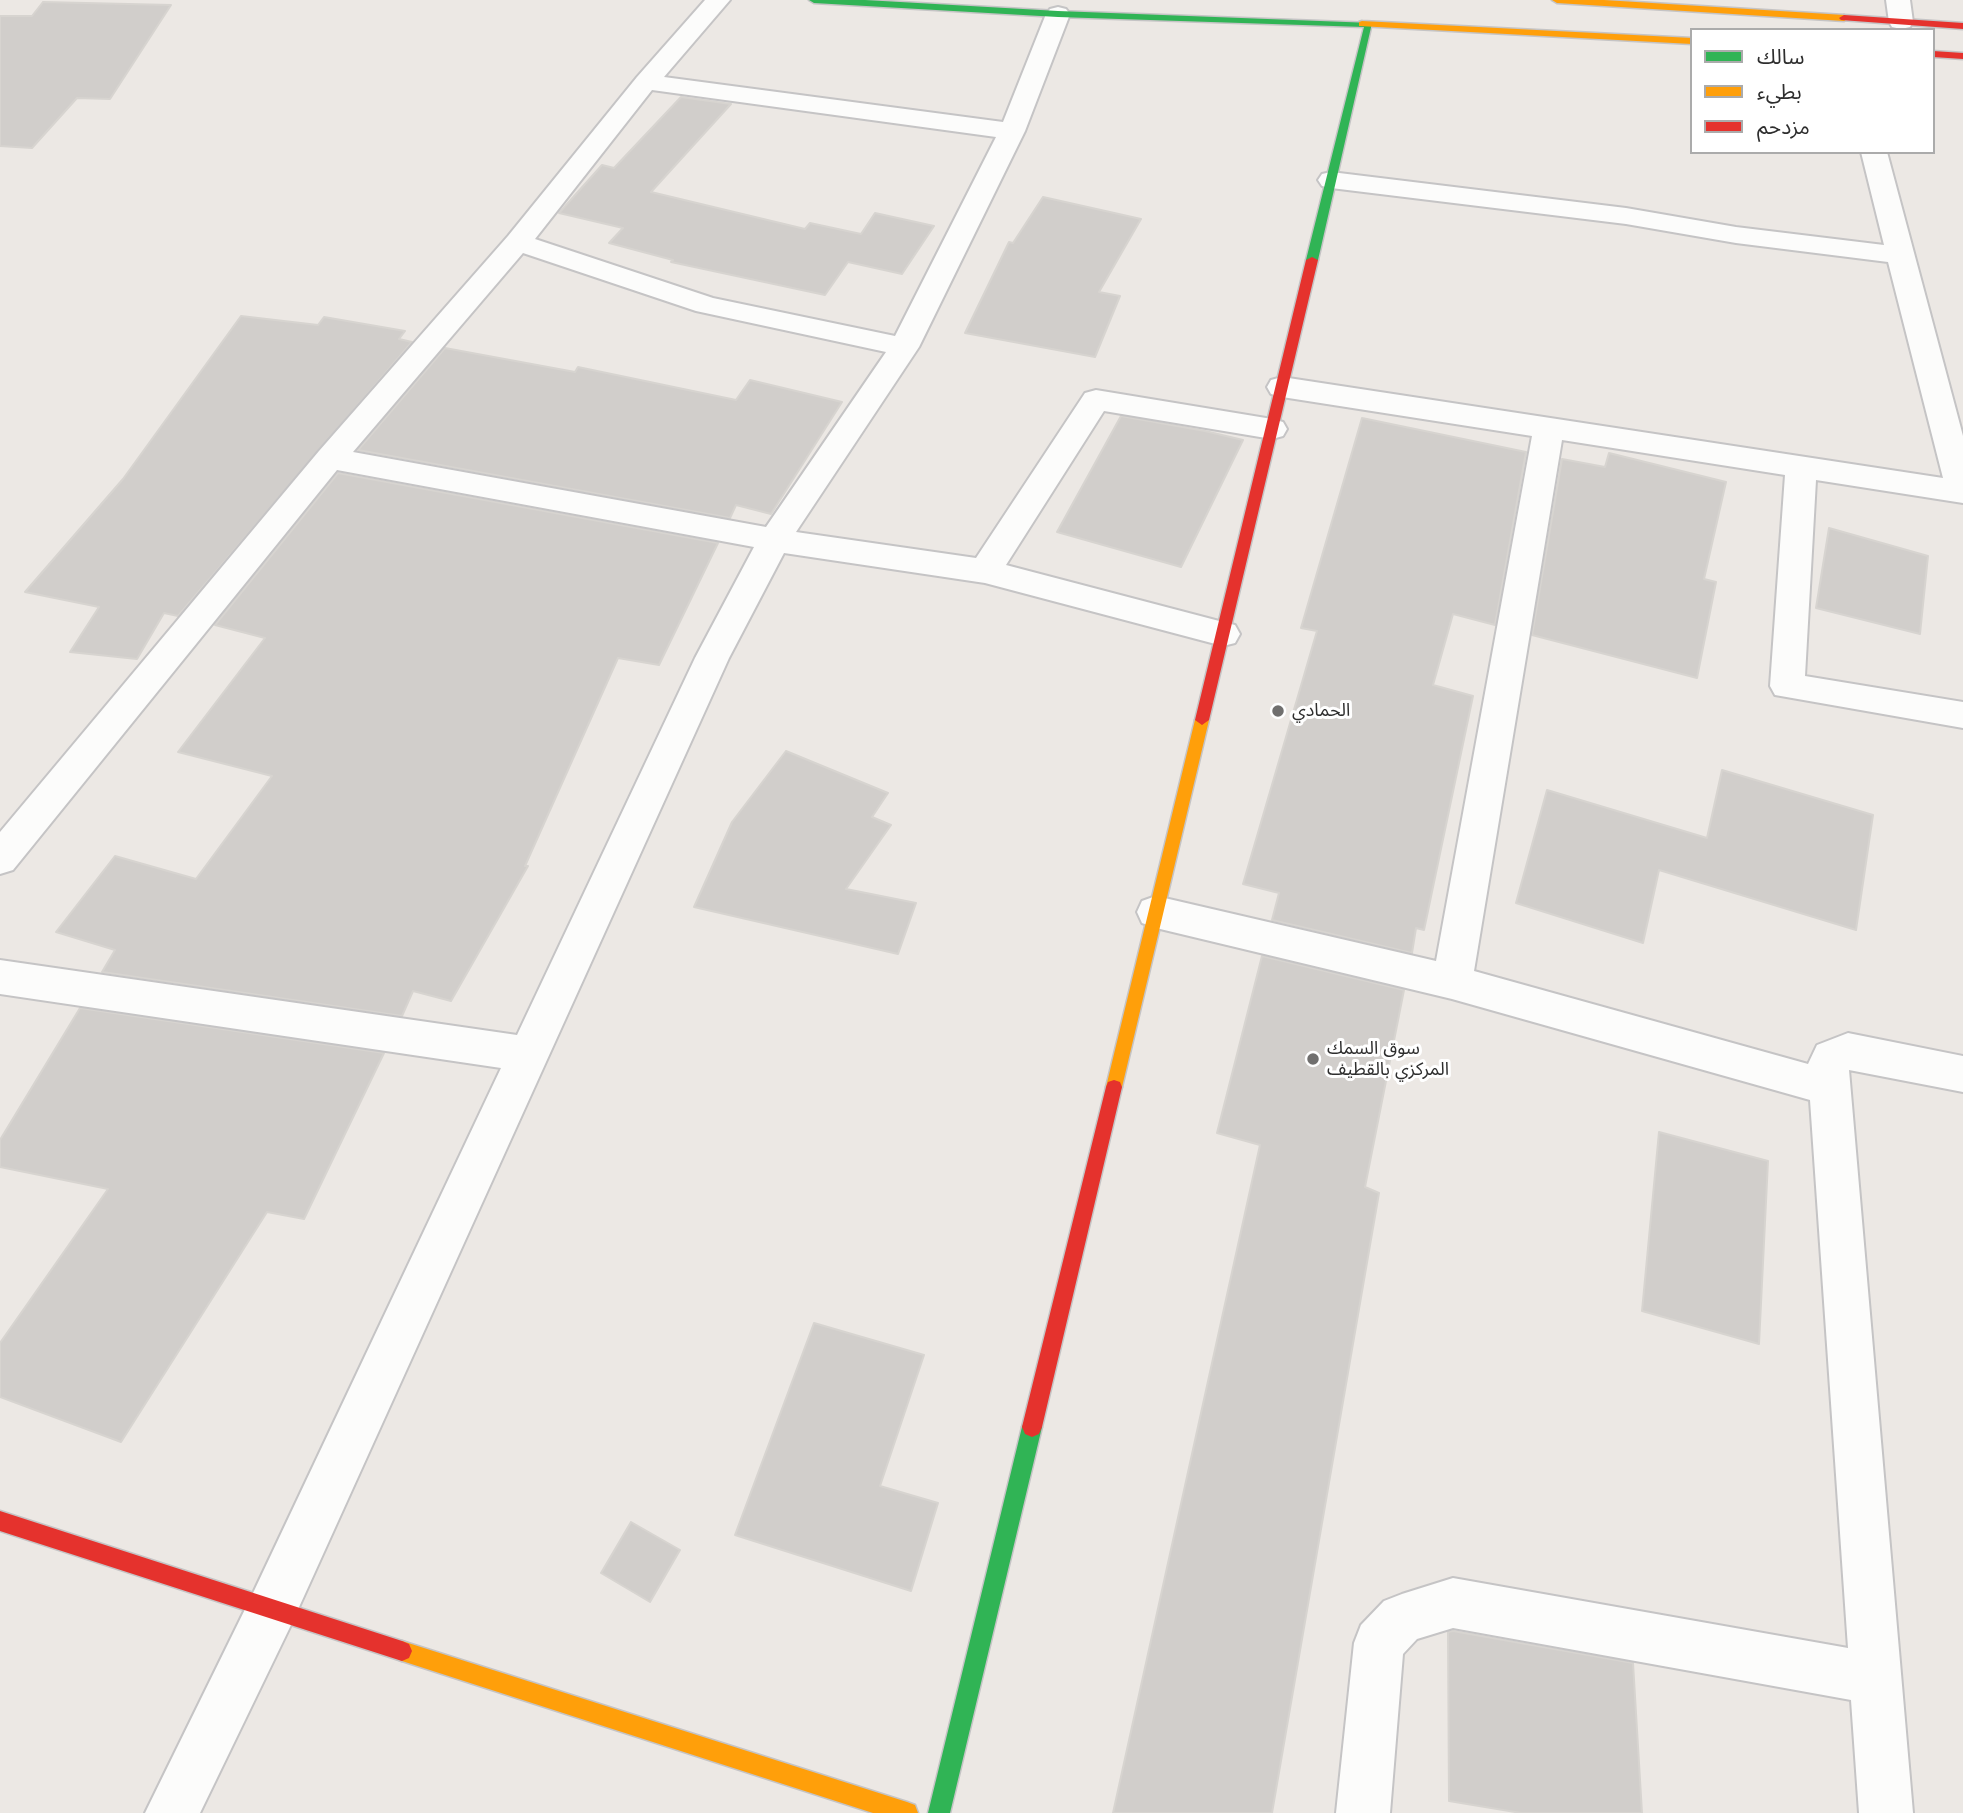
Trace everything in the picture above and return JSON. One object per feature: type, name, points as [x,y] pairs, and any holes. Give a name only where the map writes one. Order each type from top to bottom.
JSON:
[{"type":"street","points":[[0,859],[330,458],[518,242],[646,82],[719,0]]},
{"type":"street","points":[[814,0],[1058,14],[1238,18],[1690,41]]},
{"type":"street","points":[[1557,0],[1900,11],[1963,26]]},
{"type":"street","points":[[172,1813],[272,1609],[712,657],[774,540],[904,346],[1012,131],[1058,14]]},
{"type":"street","points":[[939,1813],[1369,25]]},
{"type":"street","points":[[1935,54],[1963,56]]},
{"type":"street","points":[[646,82],[1012,131]]},
{"type":"street","points":[[1282,387],[1963,492],[1875,154]]},
{"type":"street","points":[[1331,180],[1626,216],[1736,235],[1901,255]]},
{"type":"street","points":[[518,242],[706,305],[904,346]]},
{"type":"street","points":[[985,571],[1096,400],[1272,429]]},
{"type":"street","points":[[1452,982],[1549,429]]},
{"type":"street","points":[[330,458],[774,540],[985,571],[1223,634]]},
{"type":"street","points":[[1801,467],[1787,686],[1963,715]]},
{"type":"street","points":[[1156,912],[1452,982],[1808,1082],[1829,1085]]},
{"type":"street","points":[[0,977],[528,1054]]},
{"type":"street","points":[[1886,1813],[1829,1085],[1831,1058],[1847,1051],[1963,1074]]},
{"type":"street","points":[[0,1521],[907,1813]]},
{"type":"street","points":[[1363,1813],[1379,1643],[1402,1619],[1453,1603],[1876,1679]]},
{"type":"building","points":[[43,2],[171,5],[110,99],[77,98],[32,148],[0,146],[0,16],[32,16]]},
{"type":"building","points":[[681,97],[731,104],[651,192],[805,229],[810,223],[861,234],[875,213],[934,226],[902,274],[848,262],[825,295],[671,262],[673,260],[609,243],[623,228],[559,213],[602,165],[614,168]]},
{"type":"building","points":[[1043,197],[1141,219],[1099,292],[1120,296],[1095,357],[965,333],[1009,242],[1013,243]]},
{"type":"building","points":[[241,316],[318,325],[324,317],[405,331],[399,339],[412,342],[178,616],[164,613],[137,659],[70,652],[99,607],[25,592],[123,479]]},
{"type":"building","points":[[445,348],[575,372],[578,367],[736,400],[750,380],[842,402],[771,514],[736,505],[730,518],[358,450]]},
{"type":"building","points":[[1121,416],[1243,440],[1181,567],[1057,532]]},
{"type":"building","points":[[1362,418],[1526,452],[1495,625],[1453,614],[1433,685],[1473,696],[1424,930],[1416,928],[1412,953],[1272,920],[1279,893],[1243,884],[1317,631],[1301,628]]},
{"type":"building","points":[[1609,453],[1726,482],[1704,579],[1716,582],[1697,678],[1532,635],[1562,459],[1605,467]]},
{"type":"building","points":[[338,473],[718,543],[659,665],[618,658],[525,866],[528,866],[451,1001],[413,991],[402,1016],[102,972],[115,950],[56,932],[115,856],[196,879],[272,776],[178,752],[265,638],[215,625]]},
{"type":"building","points":[[1829,528],[1928,556],[1920,634],[1816,608]]},
{"type":"building","points":[[786,751],[888,793],[872,817],[891,825],[846,889],[916,903],[898,954],[694,907],[732,822]]},
{"type":"building","points":[[1722,770],[1873,815],[1856,930],[1659,870],[1643,943],[1516,903],[1547,790],[1707,838]]},
{"type":"building","points":[[1262,956],[1404,990],[1365,1187],[1379,1193],[1272,1813],[1113,1813],[1260,1145],[1217,1133]]},
{"type":"building","points":[[80,1008],[384,1053],[304,1219],[267,1212],[121,1442],[0,1397],[0,1343],[108,1189],[0,1167],[0,1140]]},
{"type":"building","points":[[1659,1132],[1768,1161],[1759,1344],[1642,1311]]},
{"type":"building","points":[[814,1323],[924,1355],[880,1486],[938,1503],[911,1591],[735,1535]]},
{"type":"building","points":[[631,1522],[680,1550],[650,1602],[601,1573]]},
{"type":"building","points":[[1448,1632],[1633,1663],[1642,1813],[1521,1813],[1449,1801]]},
{"type":"traffic: fast","points":[[814,0],[1058,14],[1362,24]]},
{"type":"traffic: fast","points":[[1312,260],[1369,25]]},
{"type":"traffic: fast","points":[[939,1813],[1032,1427]]},
{"type":"traffic: slow","points":[[1557,0],[1844,18]]},
{"type":"traffic: slow","points":[[1362,24],[1690,41]]},
{"type":"traffic: slow","points":[[1114,1087],[1202,720]]},
{"type":"traffic: slow","points":[[402,1651],[907,1813]]},
{"type":"traffic: jam","points":[[1844,18],[1963,26]]},
{"type":"traffic: jam","points":[[1935,54],[1963,56]]},
{"type":"traffic: jam","points":[[1202,720],[1312,260]]},
{"type":"traffic: jam","points":[[1032,1427],[1114,1087]]},
{"type":"traffic: jam","points":[[0,1521],[402,1651]]},
{"type":"place","name":"الحمادي","points":[[1278,711]]},
{"type":"place","name":"سوق السمك المركزي بالقطيف","points":[[1313,1059]]}]
